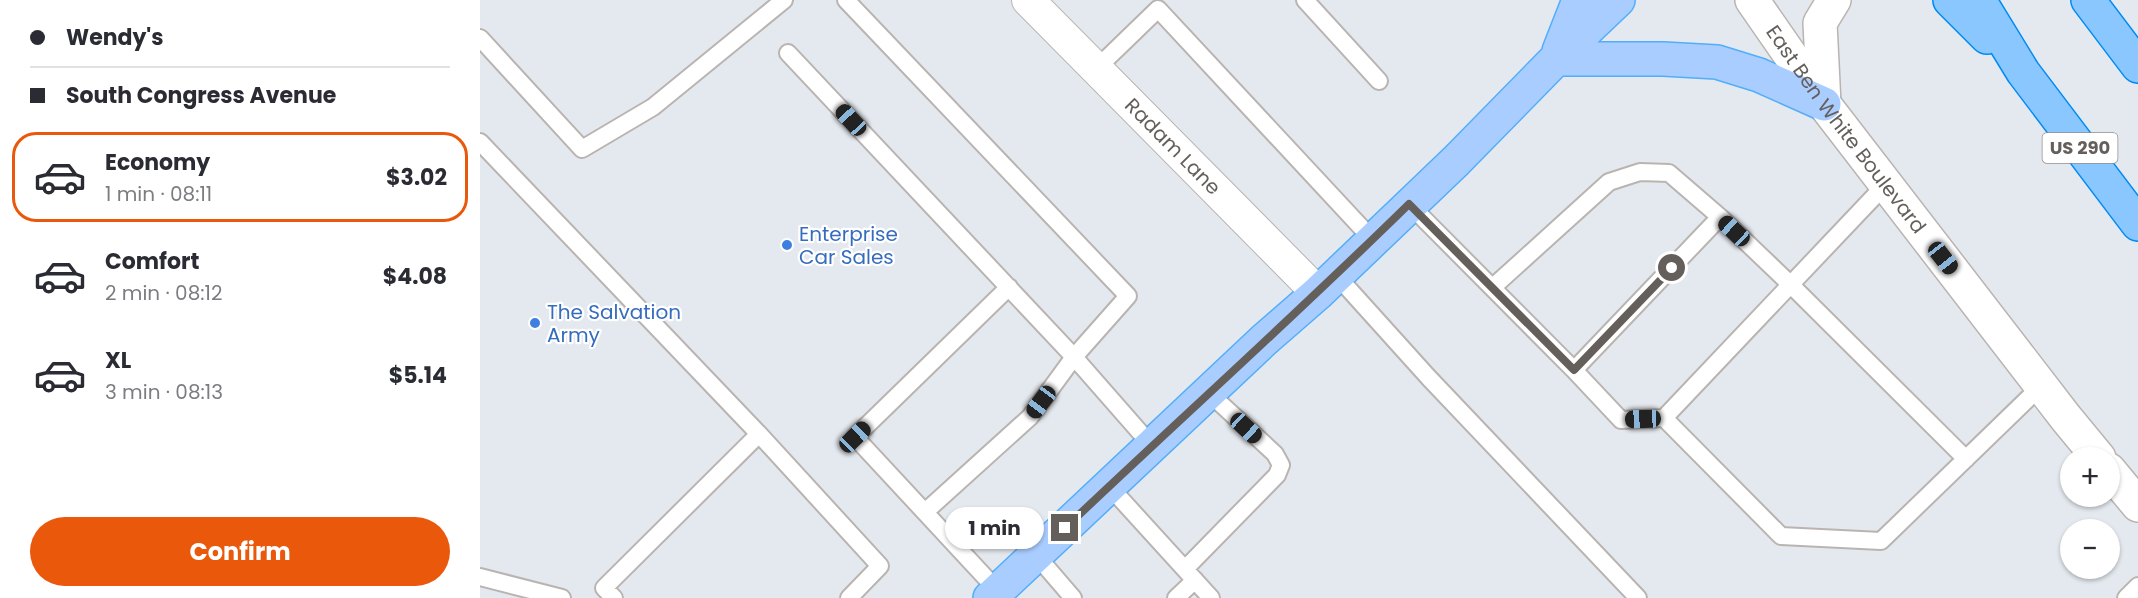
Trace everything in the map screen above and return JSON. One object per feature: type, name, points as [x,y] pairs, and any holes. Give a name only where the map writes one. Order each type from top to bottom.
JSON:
[{"type":"highway","points":[[1950,0],[2023,72]]},
{"type":"highway","name":"US 290","points":[[1979,0],[2023,72],[2138,224]]},
{"type":"highway","points":[[2088,0],[2138,66]]},
{"type":"main road","points":[[1556,59],[1579,0]]},
{"type":"main road","points":[[994,594],[1208,392],[1327,284],[1456,161],[1556,59],[1618,0]]},
{"type":"main road","name":"East Ben White Boulevard","points":[[1752,0],[1824,104],[2090,447]]},
{"type":"main road","points":[[1556,59],[1663,59],[1717,62],[1759,75],[1824,104],[1820,23],[1834,0]]},
{"type":"main road","points":[[2120,483],[2138,505]]},
{"type":"street","name":"Radam Lane","points":[[1028,0],[1096,69],[1327,284]]},
{"type":"lane","points":[[480,38],[582,149],[653,107],[784,0]]},
{"type":"lane","points":[[846,0],[1128,296],[1074,357],[1030,417],[925,512]]},
{"type":"lane","points":[[1305,0],[1379,81]]},
{"type":"lane","points":[[1096,69],[1158,9],[1372,240]]},
{"type":"lane","points":[[788,53],[1074,357],[1152,446]]},
{"type":"lane","points":[[480,142],[759,434],[880,566],[849,598]]},
{"type":"lane","points":[[1493,287],[1610,182],[1640,172],[1670,173],[1791,285],[1966,459]]},
{"type":"lane","points":[[1409,204],[1493,287],[1621,420],[1664,418],[1886,184]]},
{"type":"lane","points":[[1574,370],[1720,217]]},
{"type":"lane","points":[[1327,284],[1429,378],[1638,598]]},
{"type":"lane","points":[[994,594],[925,512],[855,437],[1009,287]]},
{"type":"lane","points":[[1664,418],[1781,536],[1881,541],[2041,386]]},
{"type":"lane","points":[[1176,598],[1190,575],[1277,475],[1281,465],[1275,454],[1208,392]]},
{"type":"lane","points":[[603,595],[759,434]]},
{"type":"lane","points":[[1110,486],[1211,598]]},
{"type":"lane","points":[[1036,555],[1072,598]]},
{"type":"lane","points":[[480,577],[562,598]]},
{"type":"lane","points":[[2126,598],[2138,586]]},
{"type":"place","name":"Enterprise Car Sales","points":[[787,245]]},
{"type":"place","name":"The Salvation Army","points":[[535,323]]},
{"type":"route","points":[[1065,528],[1264,340],[1318,293],[1409,204],[1574,370],[1672,268]]}]
